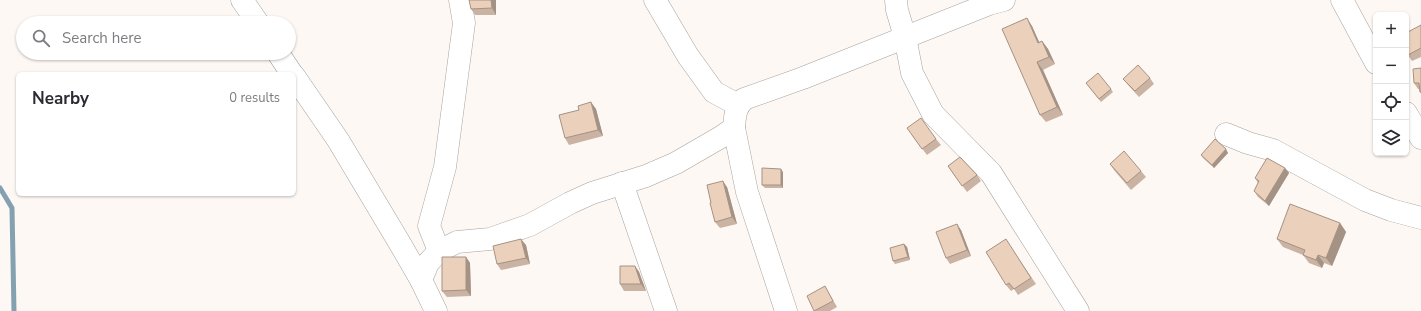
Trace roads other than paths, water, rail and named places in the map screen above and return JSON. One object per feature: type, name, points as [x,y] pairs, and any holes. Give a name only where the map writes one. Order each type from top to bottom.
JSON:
[{"type":"street","points":[[242,0],[253,16]]},
{"type":"street","points":[[439,251],[429,226],[445,167],[464,23],[460,0]]},
{"type":"street","points":[[655,0],[688,56],[714,92],[738,105]]},
{"type":"street","points":[[896,0],[912,73],[933,114],[991,173],[1078,311]]},
{"type":"street","points":[[786,311],[747,192],[734,128],[735,113],[738,105],[744,99],[803,78],[989,4],[1004,0]]},
{"type":"street","points":[[1342,0],[1373,57]]},
{"type":"street","points":[[283,60],[291,72]]},
{"type":"street","points":[[296,79],[338,140],[421,280],[436,311]]},
{"type":"street","points":[[1409,118],[1421,138]]},
{"type":"street","points":[[421,280],[428,263],[439,251],[457,242],[490,239],[530,226],[592,193],[646,176],[676,163],[734,128]]},
{"type":"street","points":[[1226,134],[1248,143],[1273,150],[1365,200],[1391,210],[1421,218]]},
{"type":"street","points":[[622,183],[666,311]]},
{"type":"waterway","points":[[0,188],[12,208],[14,311]]}]
